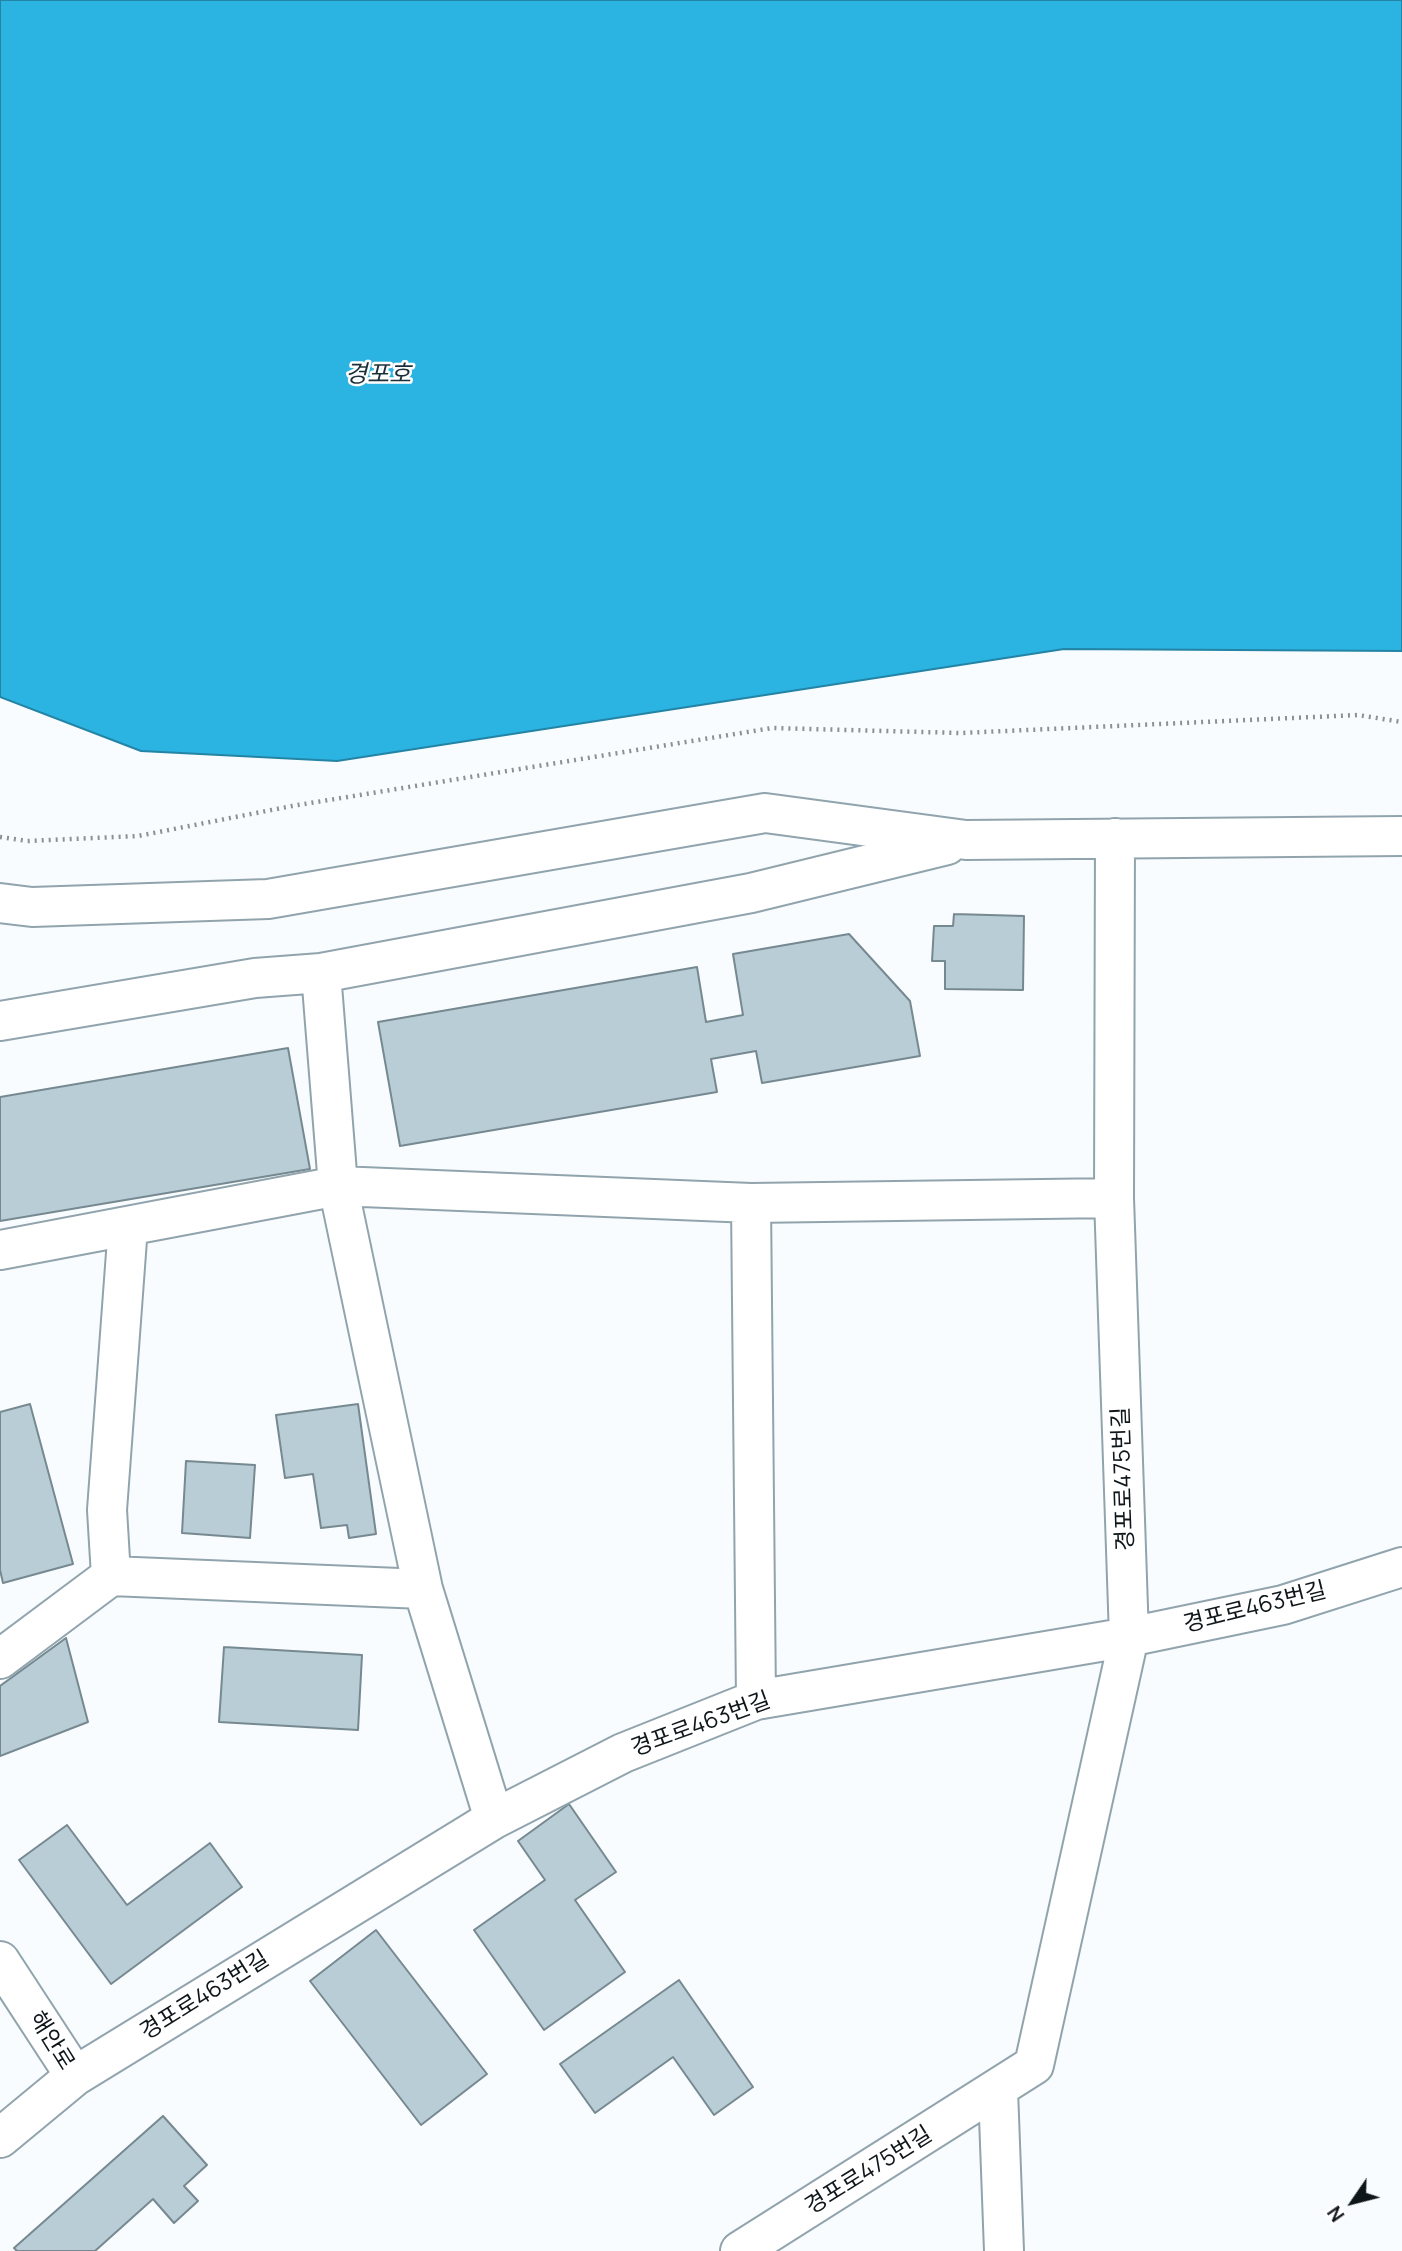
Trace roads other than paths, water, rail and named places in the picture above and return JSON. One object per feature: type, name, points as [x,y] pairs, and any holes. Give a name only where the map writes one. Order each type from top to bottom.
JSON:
[{"type":"street","points":[[0,903],[32,907],[268,899],[765,813],[966,840],[1402,836]]},
{"type":"street","name":"경포로475번길","points":[[740,2251],[1034,2065],[1129,1637],[1114,1198],[1115,838]]},
{"type":"street","points":[[0,1021],[255,978],[321,973],[751,893],[966,840]]},
{"type":"street","points":[[321,973],[338,1186],[423,1589],[494,1819]]},
{"type":"street","points":[[0,1250],[338,1186],[751,1203],[1114,1198]]},
{"type":"street","points":[[751,1203],[756,1700]]},
{"type":"street","points":[[111,1576],[107,1510],[128,1226]]},
{"type":"street","name":"경포로463번길","points":[[75,2076],[494,1819],[623,1753],[756,1700],[1129,1637],[1283,1605],[1402,1567]]},
{"type":"street","points":[[0,1659],[111,1576],[423,1589]]},
{"type":"street","name":"해안로","points":[[0,1961],[75,2076],[0,2138]]},
{"type":"street","points":[[998,2090],[1004,2251]]},
{"type":"water","name":"경포호","points":[[0,0],[1402,0],[1402,651],[1064,649],[337,761],[141,751],[0,697]]}]
